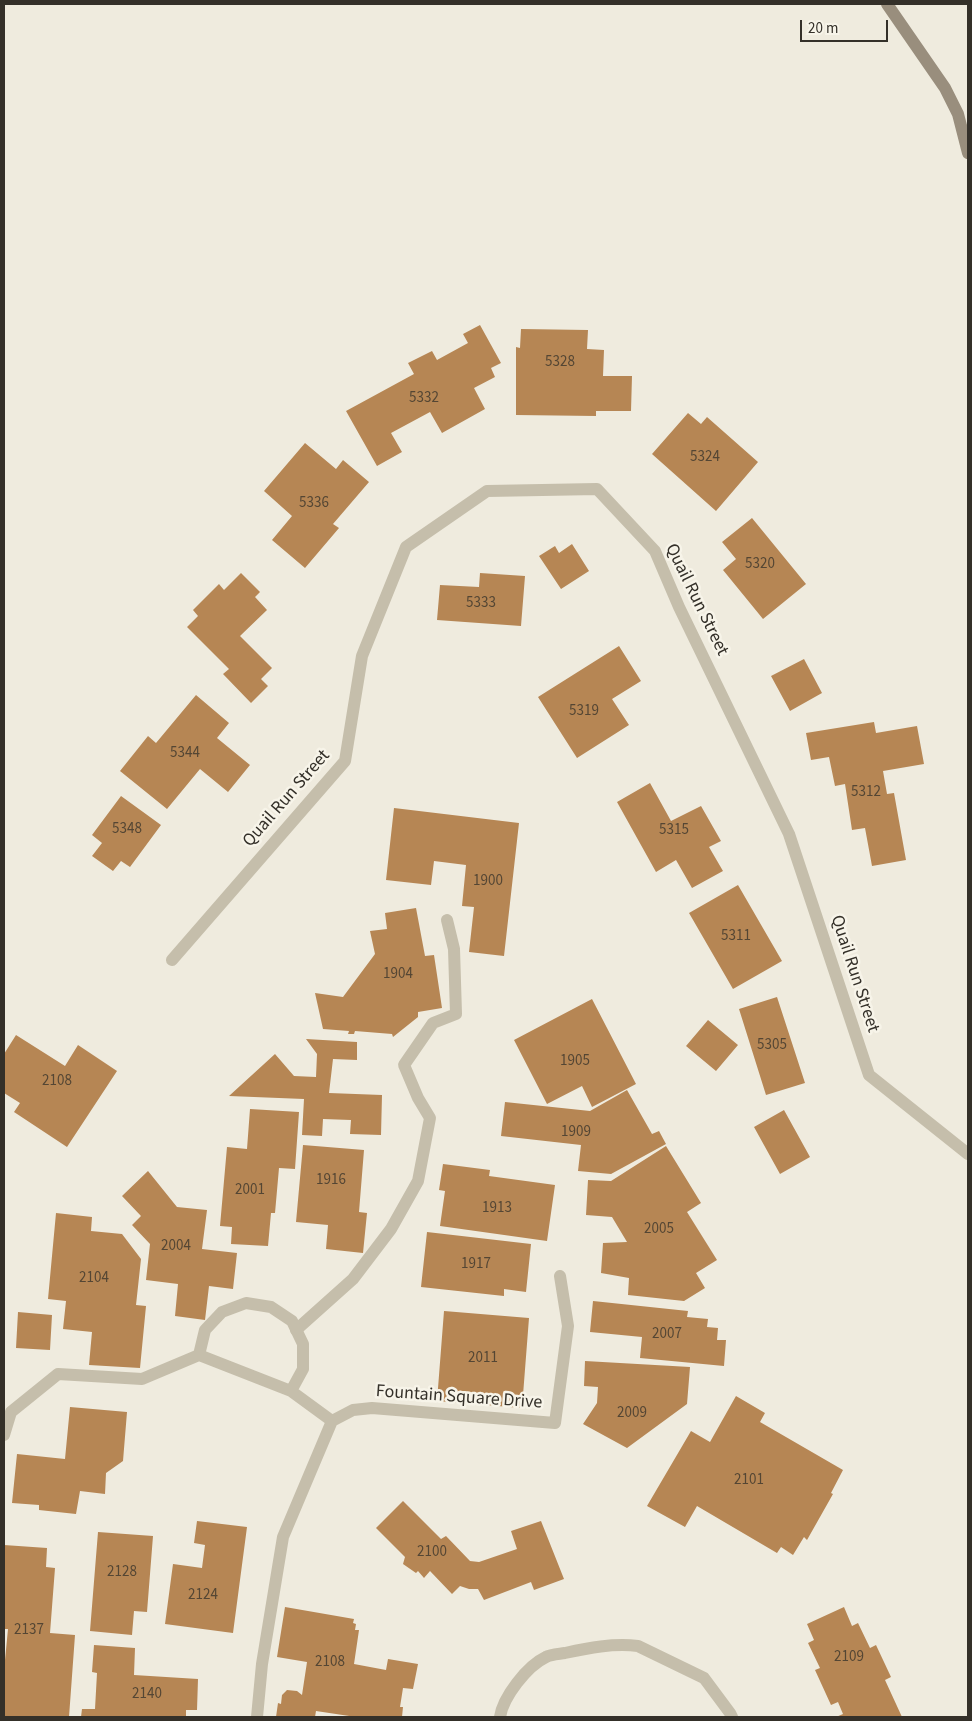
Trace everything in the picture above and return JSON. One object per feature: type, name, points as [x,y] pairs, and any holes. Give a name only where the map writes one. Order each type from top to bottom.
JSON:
[{"type":"street","points":[[886,4],[963,113],[968,153]]},
{"type":"street","name":"Quail Run Street","points":[[172,960],[346,761],[362,656],[406,547],[488,491],[597,490],[655,550],[679,607],[789,834],[869,1075],[968,1154]]},
{"type":"street","points":[[296,1330],[353,1278],[391,1229],[418,1181],[430,1118],[418,1098],[404,1065],[434,1023],[456,1014],[454,949],[447,920]]},
{"type":"street","name":"Fountain Square Drive","points":[[332,1421],[353,1410],[372,1408],[555,1423],[568,1326],[560,1276]]},
{"type":"street","points":[[198,1354],[205,1330],[222,1312],[246,1303],[271,1307],[292,1321],[303,1344],[303,1369],[291,1391]]},
{"type":"street","points":[[4,1435],[11,1412],[58,1374],[142,1379],[198,1354],[291,1391],[332,1421],[283,1537],[262,1664],[257,1717]]},
{"type":"street","points":[[500,1717],[501,1708],[514,1687],[527,1672],[546,1657],[590,1648],[629,1645],[638,1646],[704,1678],[732,1717]]},
{"type":"building","points":[[480,325],[501,363],[491,368],[495,377],[474,388],[485,409],[442,433],[430,412],[391,433],[402,452],[377,466],[346,411],[414,374],[408,363],[432,351],[437,360],[468,343],[463,334]]},
{"type":"building","points":[[521,329],[588,330],[587,349],[604,350],[603,376],[632,376],[631,411],[596,411],[596,416],[516,415],[516,347],[520,348]]},
{"type":"building","points":[[688,413],[701,424],[707,417],[758,462],[716,511],[652,454]]},
{"type":"building","points":[[305,443],[336,469],[343,460],[369,482],[333,524],[339,528],[305,568],[272,540],[292,516],[264,491]]},
{"type":"building","points":[[752,518],[806,584],[763,619],[723,570],[736,559],[722,542]]},
{"type":"building","points":[[572,544],[589,571],[561,589],[539,556],[555,546],[559,553]]},
{"type":"building","points":[[241,573],[260,592],[255,597],[267,610],[240,636],[272,668],[261,679],[268,686],[251,703],[223,674],[229,669],[187,627],[198,616],[193,610],[219,584],[224,590]]},
{"type":"building","points":[[480,573],[525,576],[521,626],[437,620],[440,585],[479,587]]},
{"type":"building","points":[[619,646],[641,681],[612,699],[629,725],[577,758],[538,697]]},
{"type":"building","points":[[804,659],[822,693],[790,711],[771,676]]},
{"type":"building","points":[[196,695],[229,723],[217,738],[250,765],[228,792],[200,769],[167,809],[120,771],[148,736],[156,743]]},
{"type":"building","points":[[874,722],[876,733],[917,726],[924,764],[883,771],[887,794],[894,793],[906,860],[872,866],[865,828],[852,830],[845,784],[835,786],[829,757],[811,760],[806,733]]},
{"type":"building","points":[[650,783],[671,821],[701,806],[721,841],[709,847],[723,871],[692,888],[676,860],[656,872],[617,802]]},
{"type":"building","points":[[121,796],[161,825],[130,867],[121,861],[113,871],[92,856],[102,843],[92,835]]},
{"type":"building","points":[[394,808],[519,823],[504,956],[469,952],[474,907],[462,906],[466,865],[434,861],[431,885],[386,880]]},
{"type":"building","points":[[738,885],[782,961],[733,989],[689,913]]},
{"type":"building","points":[[416,908],[425,956],[434,955],[442,1008],[418,1012],[418,1017],[393,1037],[392,1034],[355,1031],[354,1034],[348,1034],[349,1031],[323,1029],[315,993],[343,997],[375,954],[370,931],[387,929],[385,913]]},
{"type":"building","points":[[777,997],[805,1083],[766,1095],[739,1009]]},
{"type":"building","points":[[592,999],[636,1084],[592,1107],[582,1086],[547,1104],[514,1040]]},
{"type":"building","points":[[708,1020],[738,1045],[716,1071],[686,1046]]},
{"type":"building","points":[[16,1035],[65,1066],[78,1045],[117,1071],[67,1147],[14,1112],[20,1103],[4,1093],[4,1054]]},
{"type":"building","points":[[306,1039],[357,1042],[357,1060],[333,1059],[329,1093],[382,1095],[381,1135],[350,1134],[351,1120],[323,1119],[322,1136],[302,1135],[304,1099],[229,1096],[275,1054],[294,1076],[316,1077],[317,1054]]},
{"type":"building","points":[[627,1090],[652,1134],[659,1131],[666,1144],[611,1174],[578,1171],[581,1145],[501,1136],[505,1102],[590,1111]]},
{"type":"building","points":[[250,1109],[299,1112],[295,1169],[279,1168],[275,1213],[271,1213],[268,1246],[231,1244],[232,1227],[220,1226],[227,1147],[247,1149]]},
{"type":"building","points":[[784,1110],[810,1157],[780,1174],[754,1127]]},
{"type":"building","points":[[303,1145],[364,1150],[359,1212],[367,1213],[363,1253],[326,1249],[328,1225],[296,1222]]},
{"type":"building","points":[[666,1146],[701,1203],[687,1212],[717,1260],[696,1273],[705,1288],[684,1301],[628,1295],[629,1278],[601,1273],[603,1243],[627,1242],[612,1217],[586,1215],[588,1180],[611,1181]]},
{"type":"building","points":[[443,1164],[490,1170],[489,1176],[555,1185],[547,1241],[440,1226],[445,1191],[439,1190]]},
{"type":"building","points":[[148,1171],[177,1207],[207,1210],[202,1249],[237,1253],[233,1289],[209,1286],[205,1320],[175,1316],[178,1284],[146,1280],[150,1244],[132,1225],[141,1216],[122,1196]]},
{"type":"building","points":[[56,1213],[92,1217],[91,1231],[122,1234],[141,1259],[136,1305],[146,1306],[140,1368],[89,1365],[92,1332],[63,1329],[66,1301],[48,1299]]},
{"type":"building","points":[[427,1232],[531,1244],[526,1292],[504,1289],[504,1296],[421,1287]]},
{"type":"building","points":[[593,1301],[688,1311],[687,1317],[708,1319],[707,1327],[718,1328],[717,1340],[726,1340],[724,1366],[640,1358],[642,1337],[590,1332]]},
{"type":"building","points":[[444,1311],[529,1318],[522,1408],[437,1401]]},
{"type":"building","points":[[18,1312],[52,1315],[50,1350],[16,1348]]},
{"type":"building","points":[[585,1361],[690,1367],[687,1404],[627,1448],[583,1424],[597,1403],[598,1387],[584,1386]]},
{"type":"building","points":[[736,1396],[765,1413],[760,1422],[843,1470],[831,1493],[833,1494],[807,1540],[804,1537],[793,1555],[781,1547],[777,1553],[697,1506],[685,1527],[647,1506],[691,1431],[710,1442]]},
{"type":"building","points":[[70,1407],[127,1412],[123,1461],[106,1473],[105,1494],[80,1491],[76,1514],[39,1510],[39,1505],[12,1503],[17,1454],[65,1459]]},
{"type":"building","points":[[403,1501],[441,1539],[446,1536],[470,1561],[479,1562],[517,1549],[511,1531],[541,1521],[564,1579],[534,1590],[531,1582],[484,1600],[478,1589],[460,1586],[452,1594],[430,1571],[424,1578],[418,1571],[416,1573],[403,1564],[405,1557],[376,1528]]},
{"type":"building","points":[[197,1521],[247,1527],[233,1633],[165,1624],[173,1564],[202,1568],[205,1545],[194,1543]]},
{"type":"building","points":[[98,1532],[153,1536],[147,1612],[134,1611],[132,1635],[90,1631]]},
{"type":"building","points":[[4,1545],[47,1548],[46,1567],[55,1568],[50,1633],[75,1635],[69,1717],[4,1717],[4,1659],[8,1629],[4,1629]]},
{"type":"building","points":[[285,1607],[354,1619],[353,1623],[356,1624],[355,1630],[359,1630],[354,1664],[386,1670],[388,1659],[418,1664],[413,1689],[403,1688],[400,1707],[403,1707],[402,1717],[356,1717],[316,1711],[315,1717],[276,1717],[278,1703],[281,1704],[282,1695],[287,1690],[297,1691],[302,1695],[307,1662],[277,1657]]},
{"type":"building","points":[[844,1607],[852,1626],[858,1623],[870,1648],[876,1645],[891,1677],[885,1680],[902,1717],[836,1717],[843,1714],[838,1702],[831,1705],[815,1670],[820,1668],[808,1643],[814,1640],[807,1624]]},
{"type":"building","points":[[94,1645],[135,1648],[134,1675],[198,1679],[197,1710],[186,1710],[186,1717],[81,1717],[82,1709],[95,1709],[97,1673],[92,1672]]}]
